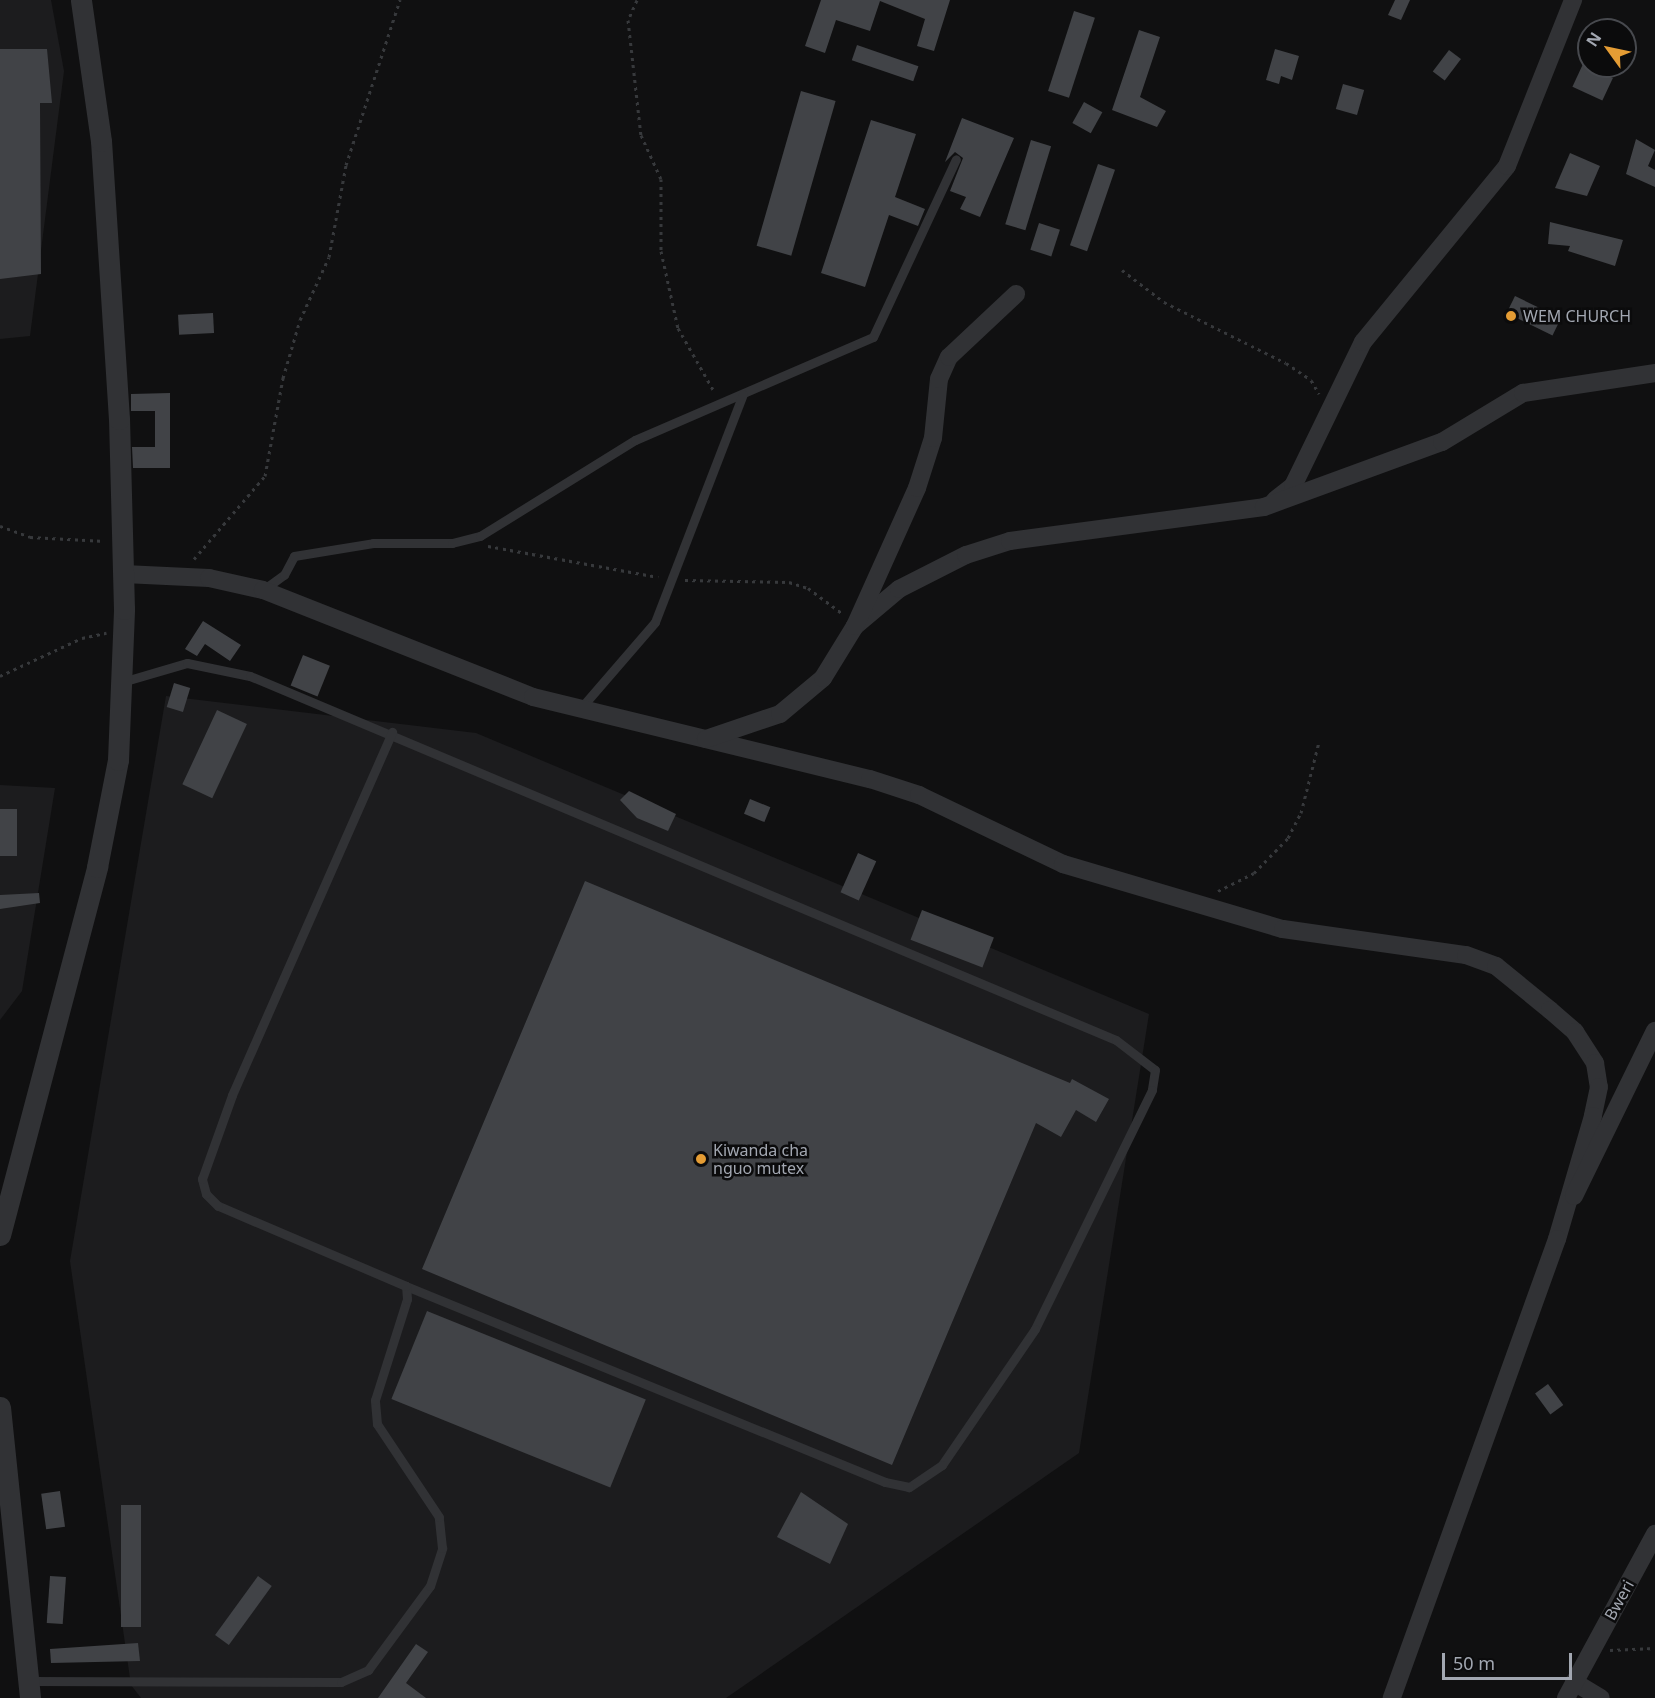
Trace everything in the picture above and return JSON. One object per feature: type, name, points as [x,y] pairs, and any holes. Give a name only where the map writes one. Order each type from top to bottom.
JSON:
[{"type":"street","points":[[0,1235],[97,867],[118,760],[124,630],[124,574],[101,141],[81,0]]},
{"type":"street","points":[[1264,507],[1293,486],[1325,413],[1363,342],[1507,166],[1573,0]]},
{"type":"street","points":[[705,740],[780,714],[804,699],[855,626],[917,488],[933,438],[939,379],[949,357],[1016,294]]},
{"type":"street","points":[[855,626],[899,589],[966,555],[1010,541],[1264,507],[1442,442],[1522,393],[1655,373]]},
{"type":"street","points":[[124,574],[182,577],[263,590],[458,671],[579,711],[870,779],[919,795],[1063,864],[1193,898],[1310,935],[1466,955],[1496,966],[1551,1010],[1588,1047],[1599,1087],[1566,1207],[1392,1698]]},
{"type":"street","points":[[1566,1207],[1586,1180],[1655,1031]]},
{"type":"street","points":[[0,1407],[30,1690]]},
{"type":"street","name":"Bweri","points":[[1570,1690],[1655,1534]]},
{"type":"street","points":[[1570,1690],[1601,1698]]},
{"type":"lane","points":[[263,590],[284,575],[294,556],[395,540],[465,542],[511,520],[635,440],[873,337],[956,159]]},
{"type":"lane","points":[[579,711],[643,640],[672,580],[743,394]]},
{"type":"lane","points":[[122,682],[188,663],[207,664],[392,732],[1116,1040],[1147,1059],[1156,1078],[1035,1329],[942,1465],[926,1481],[909,1487],[406,1286],[218,1206],[206,1194],[202,1179],[232,1095],[392,732]]},
{"type":"lane","points":[[30,1690],[341,1682],[368,1670],[430,1586],[442,1548],[439,1516],[377,1424],[375,1400],[407,1299],[406,1286]]},
{"type":"path","points":[[182,577],[216,527],[265,476],[283,378],[300,320],[329,257],[346,165],[400,0]]},
{"type":"path","points":[[637,0],[628,20],[640,90],[639,121],[662,179],[661,250],[673,312],[722,404]]},
{"type":"path","points":[[1122,270],[1164,302],[1311,380],[1325,413]]},
{"type":"path","points":[[0,526],[30,537],[122,542]]},
{"type":"path","points":[[465,542],[672,580],[789,582],[827,601],[855,626]]},
{"type":"path","points":[[0,676],[82,638],[124,630]]},
{"type":"path","points":[[1193,898],[1231,887],[1254,873],[1288,838],[1301,813],[1319,742]]},
{"type":"path","points":[[1591,1651],[1655,1648]]},
{"type":"shaded area","points":[[0,0],[51,0],[64,71],[30,336],[0,339]]},
{"type":"shaded area","points":[[166,696],[476,733],[1149,1014],[1079,1453],[726,1698],[141,1698],[131,1685],[70,1261]]},
{"type":"shaded area","points":[[0,785],[55,788],[22,991],[0,1020]]},
{"type":"building","points":[[821,0],[950,0],[934,51],[917,46],[925,19],[880,1],[870,31],[836,20],[825,53],[805,46]]},
{"type":"building","points":[[1395,0],[1410,0],[1401,20],[1388,15]]},
{"type":"building","points":[[1074,11],[1095,18],[1069,98],[1048,91]]},
{"type":"building","points":[[1139,30],[1160,37],[1140,97],[1166,111],[1157,127],[1112,110]]},
{"type":"building","points":[[857,45],[918,66],[913,81],[852,60]]},
{"type":"building","points":[[0,49],[47,49],[52,103],[40,103],[41,274],[0,279]]},
{"type":"building","points":[[1275,49],[1299,56],[1292,80],[1281,76],[1279,84],[1266,80]]},
{"type":"building","points":[[1449,50],[1461,59],[1445,81],[1433,72]]},
{"type":"building","points":[[1577,77],[1613,78],[1602,101],[1572,87]]},
{"type":"building","points":[[1343,84],[1364,90],[1357,115],[1336,109]]},
{"type":"building","points":[[801,91],[836,101],[791,256],[757,246]]},
{"type":"building","points":[[1084,102],[1102,112],[1091,133],[1072,123]]},
{"type":"building","points":[[962,118],[1014,138],[980,217],[960,209],[966,197],[950,191],[963,158],[955,152],[945,162]]},
{"type":"building","points":[[871,120],[916,134],[895,197],[925,209],[918,226],[889,215],[865,287],[821,273]]},
{"type":"building","points":[[1636,139],[1655,150],[1648,166],[1655,170],[1655,187],[1626,174]]},
{"type":"building","points":[[1031,140],[1051,146],[1025,230],[1005,224]]},
{"type":"building","points":[[1570,153],[1600,166],[1587,196],[1555,188]]},
{"type":"building","points":[[1098,164],[1115,170],[1087,251],[1070,245]]},
{"type":"building","points":[[1550,222],[1623,240],[1615,266],[1568,251],[1570,246],[1548,244]]},
{"type":"building","points":[[1039,223],[1060,230],[1051,256],[1030,250]]},
{"type":"building","name":"WEM CHURCH","points":[[1515,296],[1561,318],[1553,335],[1507,313]]},
{"type":"building","points":[[213,313],[214,333],[179,335],[178,315]]},
{"type":"building","points":[[170,393],[170,468],[133,468],[132,447],[155,447],[155,411],[131,411],[131,394]]},
{"type":"building","points":[[203,621],[241,645],[230,661],[205,644],[197,656],[185,649]]},
{"type":"building","points":[[303,655],[330,666],[318,696],[291,686]]},
{"type":"building","points":[[174,683],[190,688],[183,712],[167,707]]},
{"type":"building","points":[[217,710],[247,724],[212,798],[182,784]]},
{"type":"building","points":[[629,791],[676,814],[668,831],[637,818],[620,800]]},
{"type":"building","points":[[750,799],[770,807],[764,822],[744,814]]},
{"type":"building","points":[[0,809],[17,809],[17,856],[0,856]]},
{"type":"building","points":[[858,853],[876,861],[859,900],[841,892]]},
{"type":"building","points":[[585,881],[1070,1083],[1072,1079],[1109,1099],[1096,1122],[1076,1110],[1061,1137],[1036,1123],[892,1465],[422,1269]]},
{"type":"building","points":[[39,893],[40,903],[0,909],[0,895]]},
{"type":"building","points":[[922,910],[994,938],[982,967],[911,940]]},
{"type":"building","points":[[427,1311],[646,1399],[610,1487],[391,1399]]},
{"type":"building","points":[[1548,1384],[1563,1405],[1550,1414],[1535,1393]]},
{"type":"building","points":[[60,1491],[65,1527],[46,1529],[41,1494]]},
{"type":"building","points":[[801,1492],[848,1524],[830,1564],[777,1537]]},
{"type":"building","points":[[121,1505],[141,1505],[141,1627],[121,1627]]},
{"type":"building","points":[[50,1576],[66,1577],[63,1624],[47,1623]]},
{"type":"building","points":[[258,1576],[272,1586],[229,1645],[215,1635]]},
{"type":"building","points":[[138,1643],[140,1661],[51,1663],[50,1649]]},
{"type":"building","points":[[416,1644],[428,1652],[406,1683],[426,1698],[378,1698]]},
{"type":"place","name":"WEM CHURCH","points":[[1511,316]]},
{"type":"place","name":"Kiwanda cha nguo mutex","points":[[701,1159]]}]
